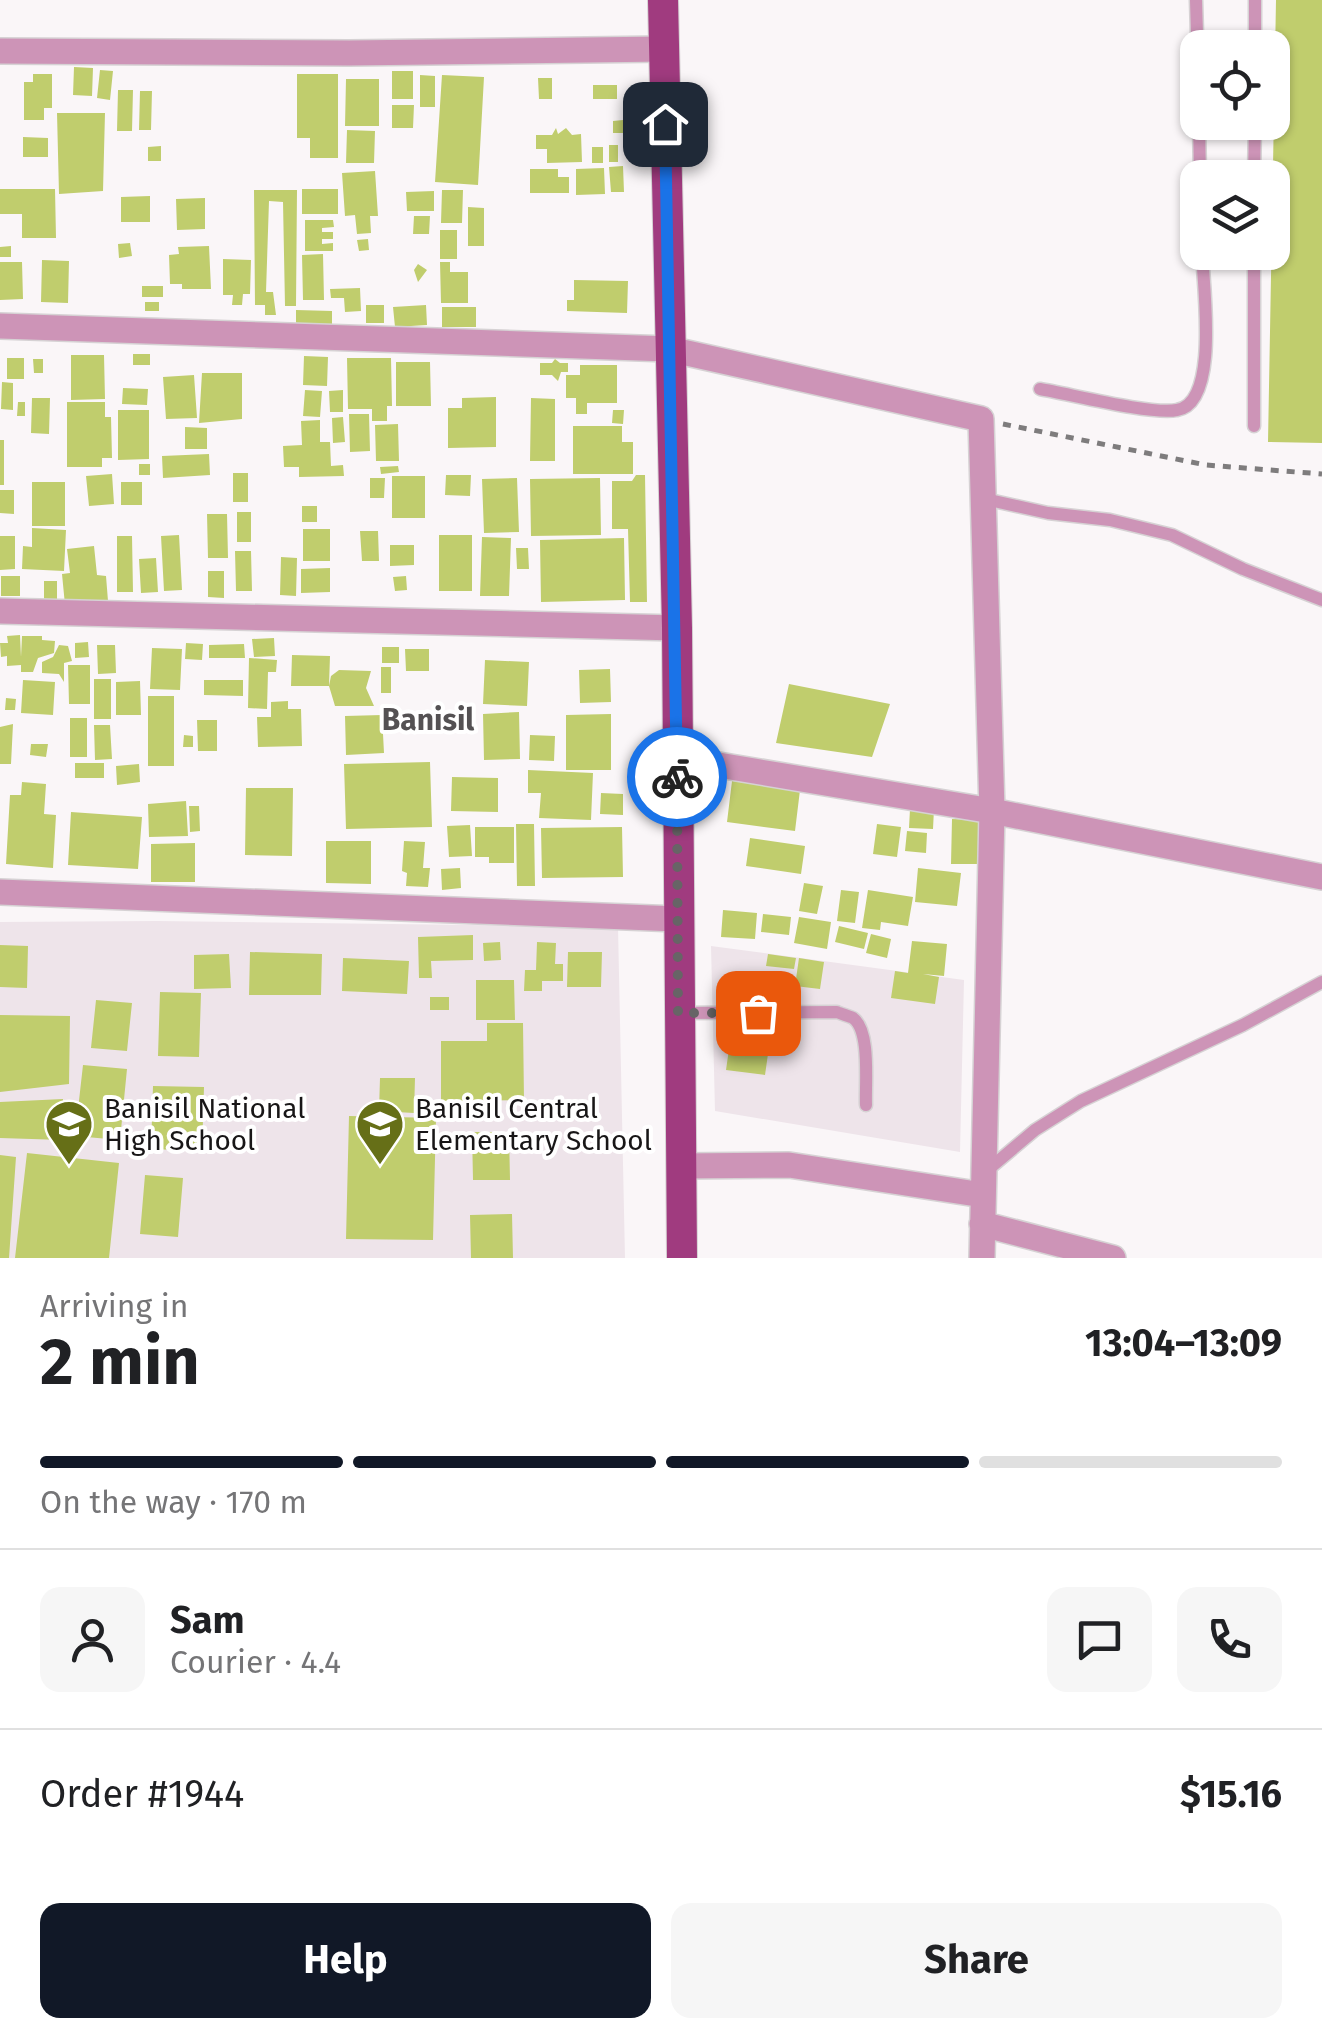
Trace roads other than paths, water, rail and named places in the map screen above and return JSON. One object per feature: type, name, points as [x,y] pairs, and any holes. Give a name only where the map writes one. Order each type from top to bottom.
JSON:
[{"type":"main road","points":[[664,0],[676,628],[682,1258]]},
{"type":"street","points":[[0,51],[348,53],[664,49]]},
{"type":"street","points":[[0,326],[669,349],[981,419],[992,811],[982,1258]]},
{"type":"street","points":[[0,612],[676,628]]},
{"type":"street","points":[[677,758],[992,811],[1322,877]]},
{"type":"street","points":[[0,892],[677,918]]},
{"type":"street","points":[[681,1166],[789,1165],[982,1184]]},
{"type":"street","points":[[982,1224],[1113,1258]]},
{"type":"lane","points":[[1196,0],[1197,30]]},
{"type":"lane","points":[[1255,0],[1255,30]]},
{"type":"lane","points":[[1040,389],[1157,410],[1180,410],[1193,402],[1202,385],[1206,360],[1203,270]]},
{"type":"lane","points":[[1254,270],[1254,426]]},
{"type":"lane","points":[[985,498],[1172,535],[1322,600]]},
{"type":"lane","points":[[982,1184],[1035,1130],[1080,1101],[1243,1025],[1322,982]]},
{"type":"lane","points":[[678,1013],[837,1012],[852,1017],[861,1029],[865,1046],[866,1104]]},
{"type":"place","name":"Banisil National High School","points":[[69,1166]]},
{"type":"place","name":"Banisil Central Elementary School","points":[[380,1166]]},
{"type":"district","name":"Banisil","points":[[428,720]]}]
